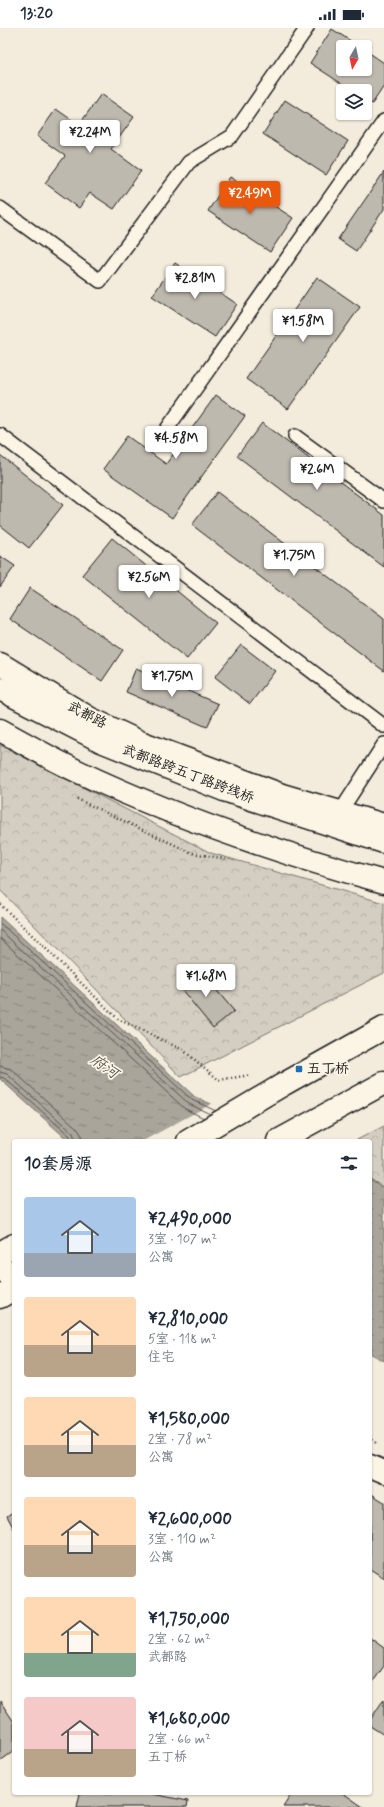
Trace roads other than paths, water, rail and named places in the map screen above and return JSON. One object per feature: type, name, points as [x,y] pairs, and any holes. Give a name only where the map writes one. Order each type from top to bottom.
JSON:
[{"type":"street","name":"武都路","points":[[0,664],[89,718],[140,742],[282,795],[384,825]]},
{"type":"street","name":"武都路跨五丁路跨线桥","points":[[0,689],[101,741],[224,790],[384,842]]},
{"type":"street","points":[[0,730],[77,771],[158,807],[320,864],[384,882]]},
{"type":"street","points":[[191,1139],[284,1084],[384,1028]]},
{"type":"street","points":[[281,1139],[384,1082]]},
{"type":"street","points":[[0,1253],[12,1245]]},
{"type":"street","points":[[0,1264],[12,1279]]},
{"type":"street","points":[[0,1297],[12,1290]]},
{"type":"street","points":[[372,1467],[384,1472]]},
{"type":"lane","points":[[0,208],[100,281],[189,162],[232,136],[307,28]]},
{"type":"lane","points":[[157,443],[384,121]]},
{"type":"lane","points":[[0,435],[384,726]]},
{"type":"lane","points":[[295,436],[384,501]]},
{"type":"lane","points":[[340,812],[384,744]]},
{"type":"water","name":"府河","points":[[0,917],[195,1097],[292,1139],[67,1139],[0,1079]]},
{"type":"water","points":[[372,1180],[384,1188],[384,1361],[372,1354]]},
{"type":"place","name":"五丁桥","points":[[299,1069]]}]
